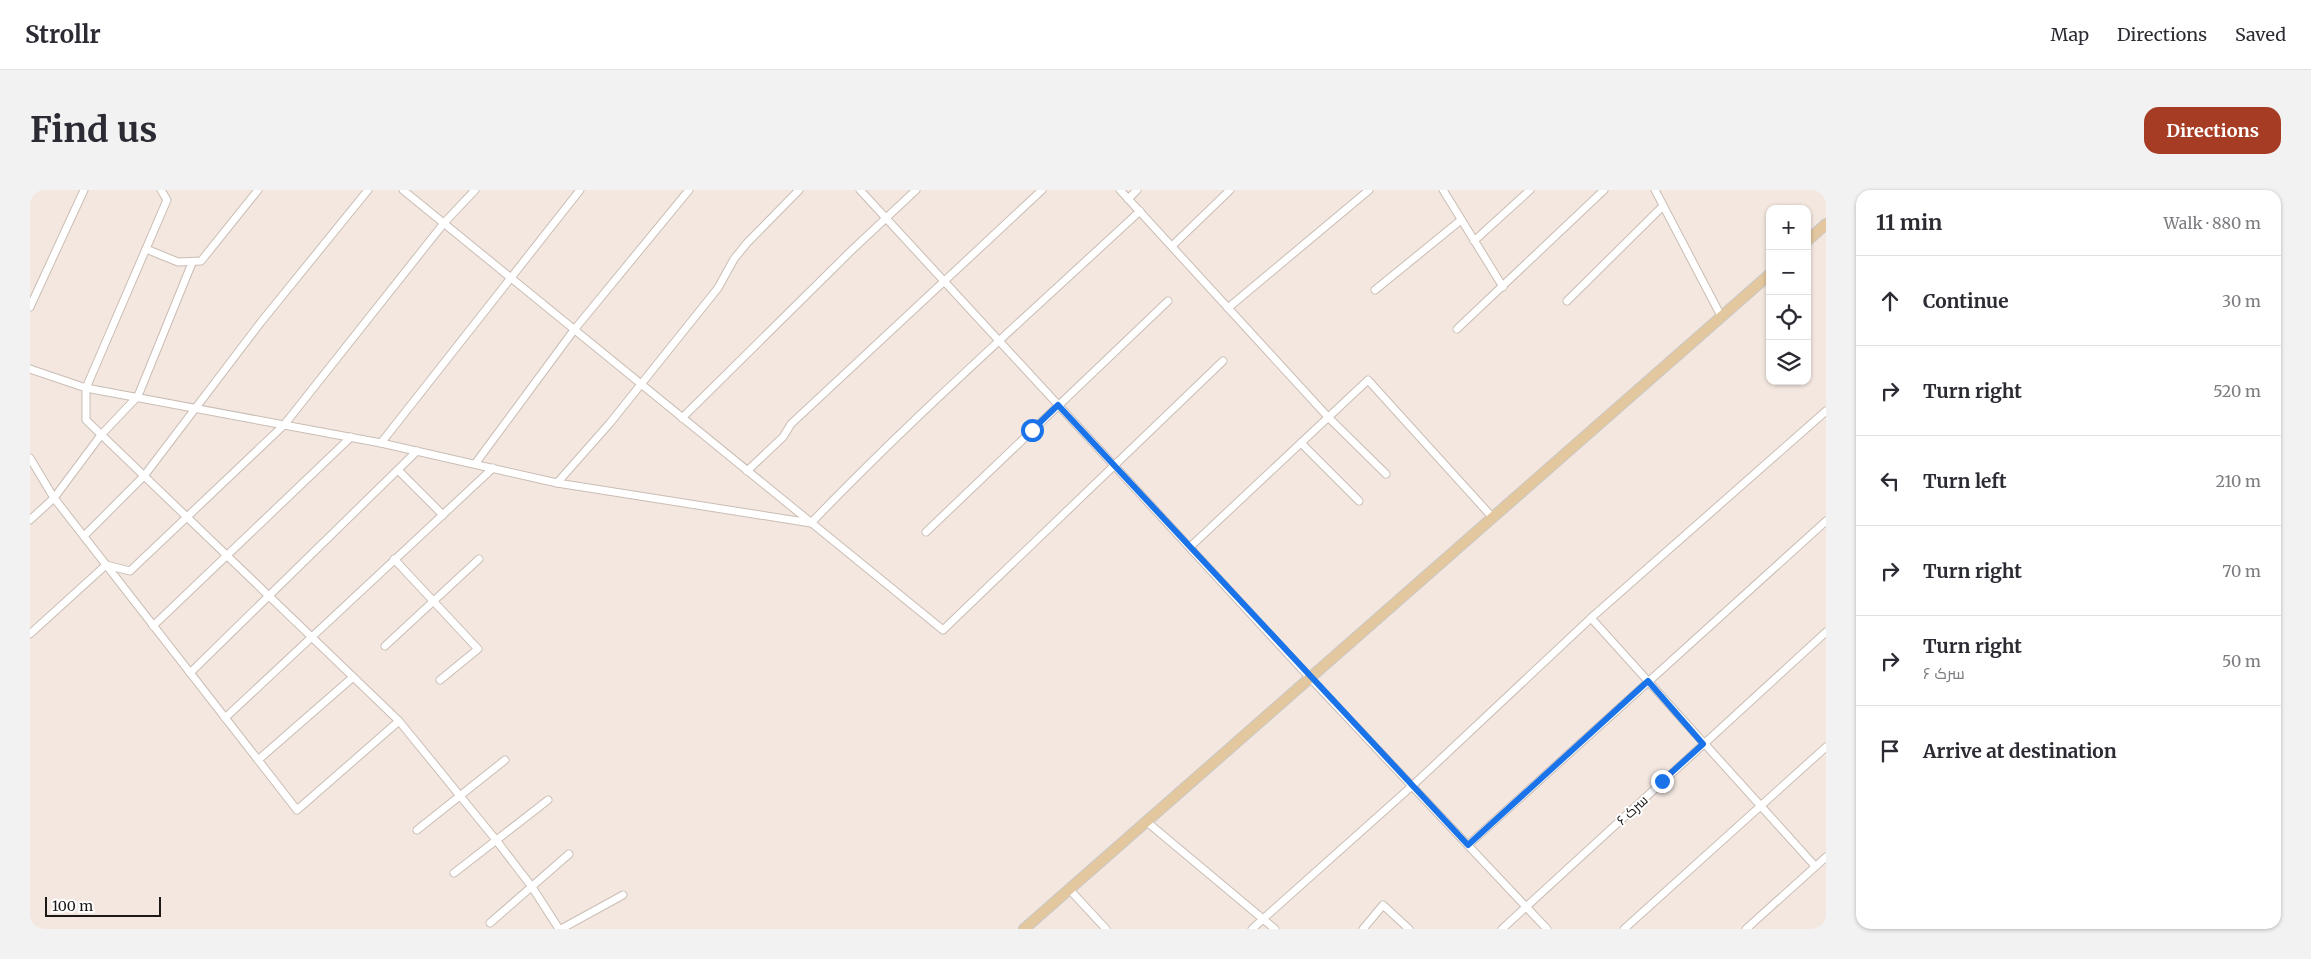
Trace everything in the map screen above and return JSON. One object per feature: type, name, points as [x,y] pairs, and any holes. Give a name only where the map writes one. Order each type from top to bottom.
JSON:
[{"type":"main road","points":[[1811,237],[1826,224]]},
{"type":"main road","points":[[1024,929],[1766,277]]},
{"type":"street","points":[[30,307],[84,190]]},
{"type":"street","points":[[161,190],[167,200],[86,388],[86,420],[398,721],[496,840],[532,887],[560,929],[624,894]]},
{"type":"street","points":[[146,249],[178,262],[192,263],[201,261],[258,190]]},
{"type":"street","points":[[84,536],[144,476],[261,322],[368,190]]},
{"type":"street","points":[[403,190],[943,630],[1223,361]]},
{"type":"street","points":[[106,565],[130,571],[284,425],[444,224],[475,190]]},
{"type":"street","points":[[381,443],[580,190]]},
{"type":"street","points":[[475,464],[574,330],[689,190]]},
{"type":"street","points":[[557,483],[610,423],[718,288],[734,259],[747,243],[799,190]]},
{"type":"street","points":[[860,190],[1310,678],[1547,929]]},
{"type":"street","points":[[682,418],[916,190]]},
{"type":"street","points":[[747,471],[783,436],[791,424],[943,280],[1042,190]]},
{"type":"street","points":[[1120,190],[1328,417],[1386,474]]},
{"type":"street","points":[[1128,199],[1137,190]]},
{"type":"street","points":[[1172,246],[1230,190]]},
{"type":"street","points":[[1228,308],[1369,190]]},
{"type":"street","points":[[1474,241],[1530,190]]},
{"type":"street","points":[[1457,329],[1604,190]]},
{"type":"street","points":[[1655,190],[1721,316]]},
{"type":"street","points":[[1445,191],[1503,287]]},
{"type":"street","points":[[1567,301],[1663,206]]},
{"type":"street","points":[[811,523],[853,480],[999,341],[1140,212]]},
{"type":"street","points":[[1375,290],[1461,220]]},
{"type":"street","points":[[30,520],[54,498],[100,435],[138,396],[192,263]]},
{"type":"street","points":[[926,532],[1168,301]]},
{"type":"street","points":[[30,370],[86,388],[138,396],[381,443],[557,483],[811,523]]},
{"type":"street","points":[[1190,547],[1368,380],[1493,518]]},
{"type":"street","points":[[1252,929],[1412,786],[1591,618],[1826,411]]},
{"type":"street","points":[[153,626],[351,437]]},
{"type":"street","points":[[1301,443],[1359,501]]},
{"type":"street","points":[[190,673],[417,451]]},
{"type":"street","points":[[30,458],[54,498],[297,810],[398,721]]},
{"type":"street","points":[[225,718],[492,468]]},
{"type":"street","points":[[398,470],[443,515]]},
{"type":"street","points":[[1468,845],[1826,522]]},
{"type":"street","points":[[385,646],[479,559]]},
{"type":"street","points":[[394,560],[478,649],[440,680]]},
{"type":"street","points":[[30,634],[106,565]]},
{"type":"street","points":[[1591,618],[1815,866]]},
{"type":"street","name":"سرک ۶","points":[[1502,929],[1826,632]]},
{"type":"street","points":[[258,760],[352,678]]},
{"type":"street","points":[[1624,929],[1826,746]]},
{"type":"street","points":[[417,830],[505,760]]},
{"type":"street","points":[[454,873],[548,800]]},
{"type":"street","points":[[1146,822],[1275,929]]},
{"type":"street","points":[[490,923],[569,854]]},
{"type":"street","points":[[1746,929],[1826,857]]},
{"type":"street","points":[[1069,889],[1106,929]]},
{"type":"street","points":[[1363,929],[1383,905],[1409,929]]},
{"type":"route","points":[[1032,430],[1058,405],[1310,678],[1468,845],[1648,681],[1703,744],[1662,781]]}]
